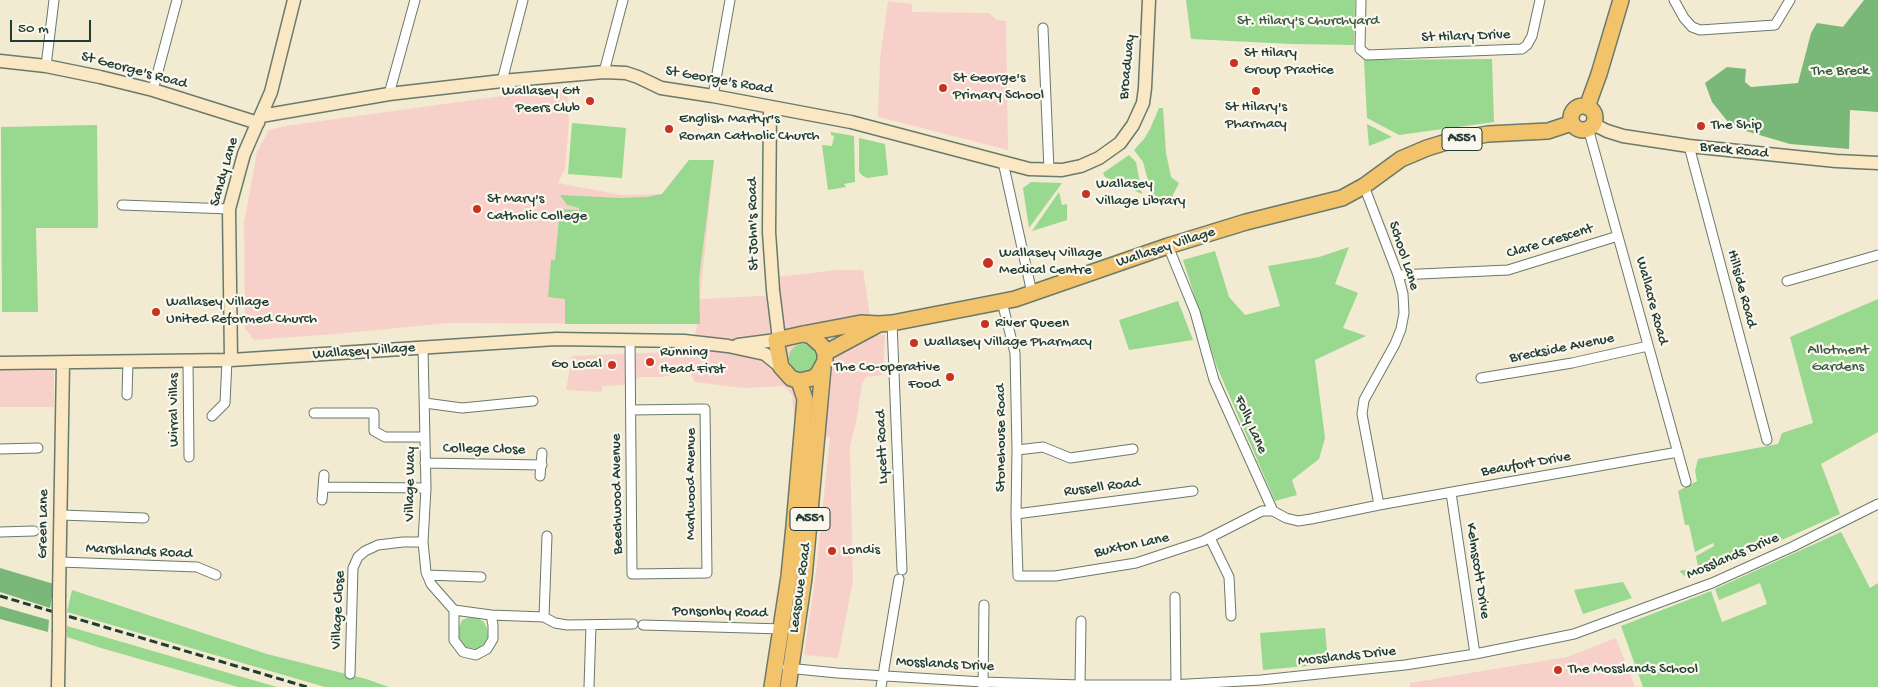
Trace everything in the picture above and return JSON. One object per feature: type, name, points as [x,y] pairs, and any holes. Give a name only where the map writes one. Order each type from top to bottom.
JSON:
[{"type":"main road","points":[[1587,107],[1600,74],[1621,0]]},
{"type":"main road","points":[[1579,106],[1587,107],[1593,112],[1594,116],[1591,126],[1581,130],[1572,123],[1572,111],[1579,106]]},
{"type":"main road","name":"A551","points":[[1364,186],[1401,159],[1453,140],[1488,134],[1548,131],[1572,123]]},
{"type":"main road","name":"Wallasey Village","points":[[803,334],[861,323],[886,323],[1002,302],[1246,222],[1342,198],[1364,186]]},
{"type":"main road","name":"Wallasey Village","points":[[825,353],[886,323]]},
{"type":"main road","points":[[803,334],[817,340],[825,353],[825,361],[822,368],[812,378],[799,380],[785,374],[781,367],[778,340],[803,334]]},
{"type":"main road","name":"Leasowe Road","points":[[772,687],[783,668],[789,628],[805,569],[822,368]]},
{"type":"main road","name":"Leasowe Road","points":[[789,628],[790,566],[805,399],[799,380]]},
{"type":"main road","name":"Leasowe Road","points":[[783,668],[788,687]]},
{"type":"street","points":[[46,66],[54,0]]},
{"type":"street","points":[[154,90],[177,0]]},
{"type":"street","name":"Sandy Lane","points":[[229,360],[229,209],[244,154],[271,92],[294,0]]},
{"type":"street","points":[[389,94],[415,0]]},
{"type":"street","points":[[502,81],[523,0]]},
{"type":"street","points":[[604,72],[623,0]]},
{"type":"street","points":[[713,96],[730,0]]},
{"type":"street","name":"Broadway","points":[[1049,170],[1072,169],[1099,158],[1120,143],[1133,125],[1143,103],[1150,0]]},
{"type":"street","name":"St Hilary Drive","points":[[1361,0],[1360,49],[1367,55],[1522,49],[1527,45],[1532,36],[1540,0]]},
{"type":"street","points":[[1674,0],[1684,18],[1692,27],[1700,30],[1775,25],[1790,0]]},
{"type":"street","points":[[1043,28],[1049,170]]},
{"type":"street","name":"St George's Road","points":[[0,61],[46,66],[100,77],[154,90],[259,120],[389,94],[604,72],[626,74],[638,77],[661,88],[851,122],[933,142],[1029,169],[1049,170]]},
{"type":"street","name":"St John's Road","points":[[770,107],[769,232],[778,340]]},
{"type":"street","name":"Breck Road","points":[[1591,126],[1623,136],[1689,146],[1877,166]]},
{"type":"street","name":"Wallacre Road","points":[[1591,126],[1618,236],[1686,482]]},
{"type":"street","name":"Hillside Road","points":[[1689,146],[1768,440]]},
{"type":"street","points":[[1002,162],[1032,293]]},
{"type":"street","name":"School Lane","points":[[1364,186],[1398,275],[1403,294],[1404,313],[1401,329],[1395,344],[1364,400],[1362,414],[1379,505]]},
{"type":"street","points":[[122,205],[229,209]]},
{"type":"street","name":"Clare Crescent","points":[[1398,275],[1508,270],[1618,236]]},
{"type":"street","name":"Folly Lane","points":[[1168,246],[1195,312],[1214,380],[1273,511]]},
{"type":"street","points":[[1786,281],[1878,255]]},
{"type":"street","name":"Stonehouse Road","points":[[1002,302],[1015,352],[1018,576]]},
{"type":"street","name":"Lycett Road","points":[[882,687],[901,574],[886,323]]},
{"type":"street","name":"Wallasey Village","points":[[0,363],[188,362],[556,339],[684,341],[728,346],[765,354],[781,367]]},
{"type":"street","name":"Beechwood Avenue","points":[[630,340],[632,574],[707,574]]},
{"type":"street","name":"Wallasey Village","points":[[728,346],[778,340]]},
{"type":"street","name":"Breckside Avenue","points":[[1481,378],[1572,363],[1648,346]]},
{"type":"street","name":"Village Way","points":[[423,348],[426,488],[423,542],[431,584],[454,610]]},
{"type":"street","points":[[212,416],[225,403],[229,360]]},
{"type":"street","points":[[127,395],[128,362]]},
{"type":"street","name":"Wirral Villas","points":[[188,362],[189,457]]},
{"type":"street","name":"Green Lane","points":[[58,687],[63,363]]},
{"type":"street","points":[[425,403],[462,408],[533,401]]},
{"type":"street","name":"Marlwood Avenue","points":[[631,410],[705,410],[707,574]]},
{"type":"street","points":[[314,413],[374,413],[374,431],[385,437],[425,437]]},
{"type":"street","points":[[1017,450],[1043,447],[1070,458],[1132,449]]},
{"type":"street","points":[[0,449],[38,448]]},
{"type":"street","name":"Beaufort Drive","points":[[1379,505],[1678,452]]},
{"type":"street","name":"College Close","points":[[540,476],[542,453]]},
{"type":"street","name":"College Close","points":[[425,463],[542,465]]},
{"type":"street","points":[[322,500],[324,475]]},
{"type":"street","points":[[323,487],[426,488]]},
{"type":"street","name":"Russell Road","points":[[1016,514],[1193,490]]},
{"type":"street","name":"Kelmscott Drive","points":[[1451,493],[1476,654]]},
{"type":"street","name":"Mosslands Drive","points":[[783,668],[983,684],[1172,685],[1265,683],[1406,665],[1476,654],[1579,632],[1712,582],[1792,547],[1878,504]]},
{"type":"street","points":[[1273,511],[1286,518],[1298,521],[1379,505]]},
{"type":"street","name":"Buxton Lane","points":[[1018,576],[1055,576],[1136,563],[1175,552],[1210,538],[1262,511],[1273,511]]},
{"type":"street","points":[[61,515],[144,518]]},
{"type":"street","points":[[0,532],[34,531]]},
{"type":"street","points":[[544,616],[547,536]]},
{"type":"street","points":[[1210,538],[1229,577],[1232,616]]},
{"type":"street","name":"Village Close","points":[[350,674],[353,568],[358,557],[365,551],[378,545],[423,542]]},
{"type":"street","name":"Marshlands Road","points":[[60,562],[197,567],[216,575]]},
{"type":"street","points":[[428,576],[481,577]]},
{"type":"street","points":[[1172,685],[1175,598]]},
{"type":"street","points":[[983,684],[984,605]]},
{"type":"street","points":[[491,615],[493,639],[487,649],[476,655],[463,652],[454,640],[454,610],[491,615],[544,616],[555,623],[566,625],[633,624]]},
{"type":"street","points":[[1080,685],[1081,621]]},
{"type":"street","points":[[589,687],[591,625]]},
{"type":"street","name":"Ponsonby Road","points":[[644,625],[789,628]]},
{"type":"shaded area","name":"St George's Primary School","points":[[888,1],[912,4],[912,12],[989,13],[997,20],[1006,21],[1008,150],[878,117],[880,59]]},
{"type":"shaded area","name":"St Mary's Catholic College","points":[[567,87],[569,121],[565,169],[558,183],[621,195],[662,194],[689,160],[714,160],[700,299],[779,295],[778,277],[836,270],[863,270],[873,335],[885,335],[883,375],[866,377],[862,384],[856,423],[850,446],[853,581],[838,658],[804,655],[816,572],[830,437],[796,435],[792,395],[784,386],[744,388],[694,382],[690,371],[661,377],[640,377],[623,385],[603,386],[601,392],[566,390],[572,356],[693,351],[697,324],[449,323],[254,340],[245,328],[244,223],[257,152],[269,130],[285,126]]},
{"type":"shaded area","points":[[0,369],[54,369],[54,407],[0,407]]},
{"type":"shaded area","name":"The Mosslands School","points":[[1616,638],[1635,687],[1410,687],[1410,683],[1567,657]]},
{"type":"green space","name":"St. Hilary's Churchyard","points":[[1186,0],[1355,0],[1354,45],[1191,39]]},
{"type":"green space","name":"The Breck","points":[[1864,0],[1878,0],[1878,112],[1850,110],[1849,149],[1790,144],[1732,127],[1712,102],[1705,83],[1727,67],[1746,69],[1745,82],[1751,87],[1798,83],[1811,33],[1817,23],[1843,27]]},
{"type":"green space","points":[[1492,59],[1494,122],[1399,135],[1367,118],[1364,60]]},
{"type":"green space","points":[[1159,108],[1163,108],[1166,153],[1171,177],[1179,183],[1169,203],[1152,195],[1143,162],[1134,150],[1150,129]]},
{"type":"green space","points":[[572,123],[626,128],[622,178],[568,174]]},
{"type":"green space","points":[[1367,124],[1392,137],[1369,146]]},
{"type":"green space","points":[[97,125],[98,228],[36,228],[38,312],[2,312],[1,127]]},
{"type":"green space","points":[[831,132],[854,136],[855,182],[844,184],[846,187],[828,190],[822,145],[832,146],[834,136],[831,135]]},
{"type":"green space","points":[[859,138],[885,144],[888,175],[867,178],[859,172]]},
{"type":"green space","points":[[1129,155],[1136,162],[1142,194],[1105,177],[1103,173]]},
{"type":"green space","points":[[689,160],[714,160],[699,278],[700,324],[565,324],[565,299],[548,297],[551,260],[555,260],[560,209],[579,210],[579,208],[567,205],[560,195],[620,198],[647,197],[662,194]]},
{"type":"green space","points":[[1031,182],[1062,183],[1029,228],[1023,188]]},
{"type":"green space","points":[[1059,192],[1062,205],[1067,204],[1067,220],[1032,231]]},
{"type":"green space","points":[[1349,247],[1335,284],[1358,293],[1343,328],[1366,336],[1315,360],[1325,438],[1319,459],[1292,480],[1297,495],[1275,501],[1217,367],[1183,260],[1215,251],[1229,297],[1245,315],[1280,306],[1268,266],[1319,257]]},
{"type":"green space","name":"Allotment Gardens","points":[[1878,299],[1878,432],[1821,464],[1840,514],[1719,568],[1718,563],[1685,576],[1679,571],[1698,567],[1696,556],[1714,546],[1713,543],[1695,552],[1689,525],[1685,525],[1678,491],[1697,481],[1695,471],[1698,459],[1778,444],[1782,433],[1813,423],[1790,337]]},
{"type":"green space","points":[[1178,301],[1193,340],[1129,350],[1119,320]]},
{"type":"green space","points":[[803,344],[813,348],[817,358],[813,368],[803,372],[793,368],[789,358],[793,348]]},
{"type":"green space","points":[[1841,532],[1870,588],[1878,583],[1878,687],[1643,687],[1621,626],[1711,591],[1722,622],[1767,604],[1760,583],[1719,600],[1715,589]]},
{"type":"green space","points":[[0,568],[54,584],[50,608],[0,592]]},
{"type":"green space","points":[[1623,582],[1632,598],[1583,614],[1574,590]]},
{"type":"green space","points":[[72,590],[267,654],[366,679],[389,687],[325,687],[67,612]]},
{"type":"green space","points":[[0,606],[49,620],[48,632],[0,619]]},
{"type":"green space","points":[[478,618],[484,622],[487,628],[488,637],[483,645],[476,650],[470,650],[463,646],[459,640],[458,631],[462,620]]},
{"type":"green space","points":[[67,626],[277,687],[238,687],[101,648],[67,637]]},
{"type":"green space","points":[[1325,628],[1328,664],[1263,670],[1260,633]]},
{"type":"railway","points":[[0,596],[307,687]]},
{"type":"place","name":"St Hilary Group Practice","points":[[1234,63]]},
{"type":"place","name":"St George's Primary School","points":[[943,88]]},
{"type":"place","name":"St Hilary's Pharmacy","points":[[1256,91]]},
{"type":"place","name":"Wallasey GH Peers Club","points":[[590,101]]},
{"type":"place","name":"The Ship","points":[[1701,126]]},
{"type":"place","name":"English Martyr's Roman Catholic Church","points":[[669,129]]},
{"type":"place","name":"Wallasey Village Library","points":[[1086,194]]},
{"type":"place","name":"St Mary's Catholic College","points":[[477,209]]},
{"type":"place","name":"Wallasey Village Medical Centre","points":[[988,263]]},
{"type":"place","name":"Wallasey Village United Reformed Church","points":[[156,312]]},
{"type":"place","name":"River Queen","points":[[985,324]]},
{"type":"place","name":"Wallasey Village Pharmacy","points":[[914,343]]},
{"type":"place","name":"Running Head First","points":[[650,362]]},
{"type":"place","name":"Go Local","points":[[612,365]]},
{"type":"place","name":"The Co-operative Food","points":[[950,377]]},
{"type":"place","name":"Londis","points":[[832,551]]},
{"type":"place","name":"The Mosslands School","points":[[1558,670]]}]
